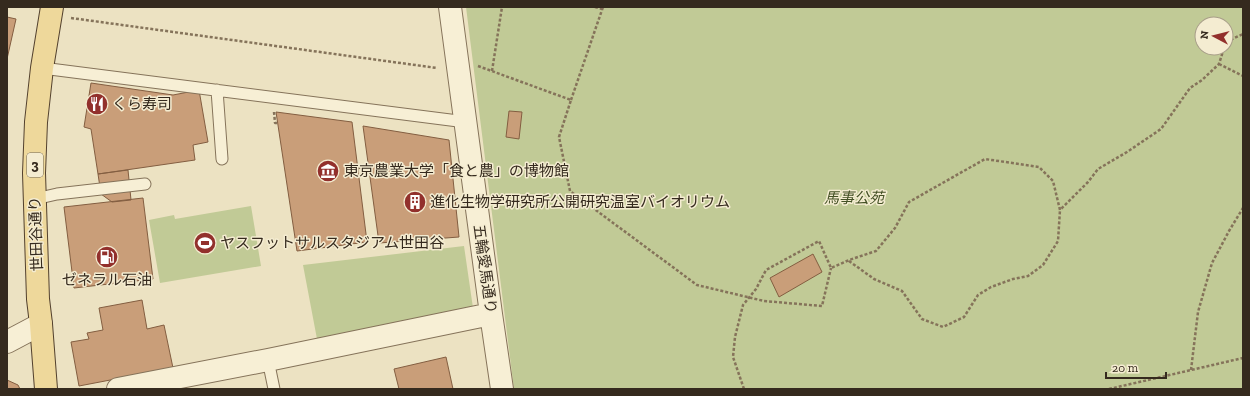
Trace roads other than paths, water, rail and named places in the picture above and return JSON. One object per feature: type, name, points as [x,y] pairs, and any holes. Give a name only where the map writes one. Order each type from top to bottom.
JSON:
[{"type":"main road","name":"世田谷通り","points":[[46,389],[38,299],[34,173],[36,122],[42,68],[52,7]]},
{"type":"street","name":"五輪愛馬通り","points":[[450,7],[502,389]]},
{"type":"street","points":[[118,389],[146,386],[491,314]]},
{"type":"street","points":[[7,342],[41,324]]},
{"type":"lane","points":[[42,68],[466,122]]},
{"type":"lane","points":[[217,90],[222,159]]},
{"type":"lane","points":[[35,199],[57,194],[145,184]]},
{"type":"lane","points":[[268,360],[274,389]]},
{"type":"place","name":"くら寿司","points":[[97,104]]},
{"type":"place","name":"東京農業大学「食と農」の博物館","points":[[328,171]]},
{"type":"place","name":"進化生物学研究所公開研究温室バイオリウム","points":[[415,202]]},
{"type":"place","name":"ヤスフットサルスタジアム世田谷","points":[[205,243]]},
{"type":"place","name":"ゼネラル石油","points":[[107,257]]},
{"type":"park label","name":"馬事公苑","points":[[854,198]]}]
